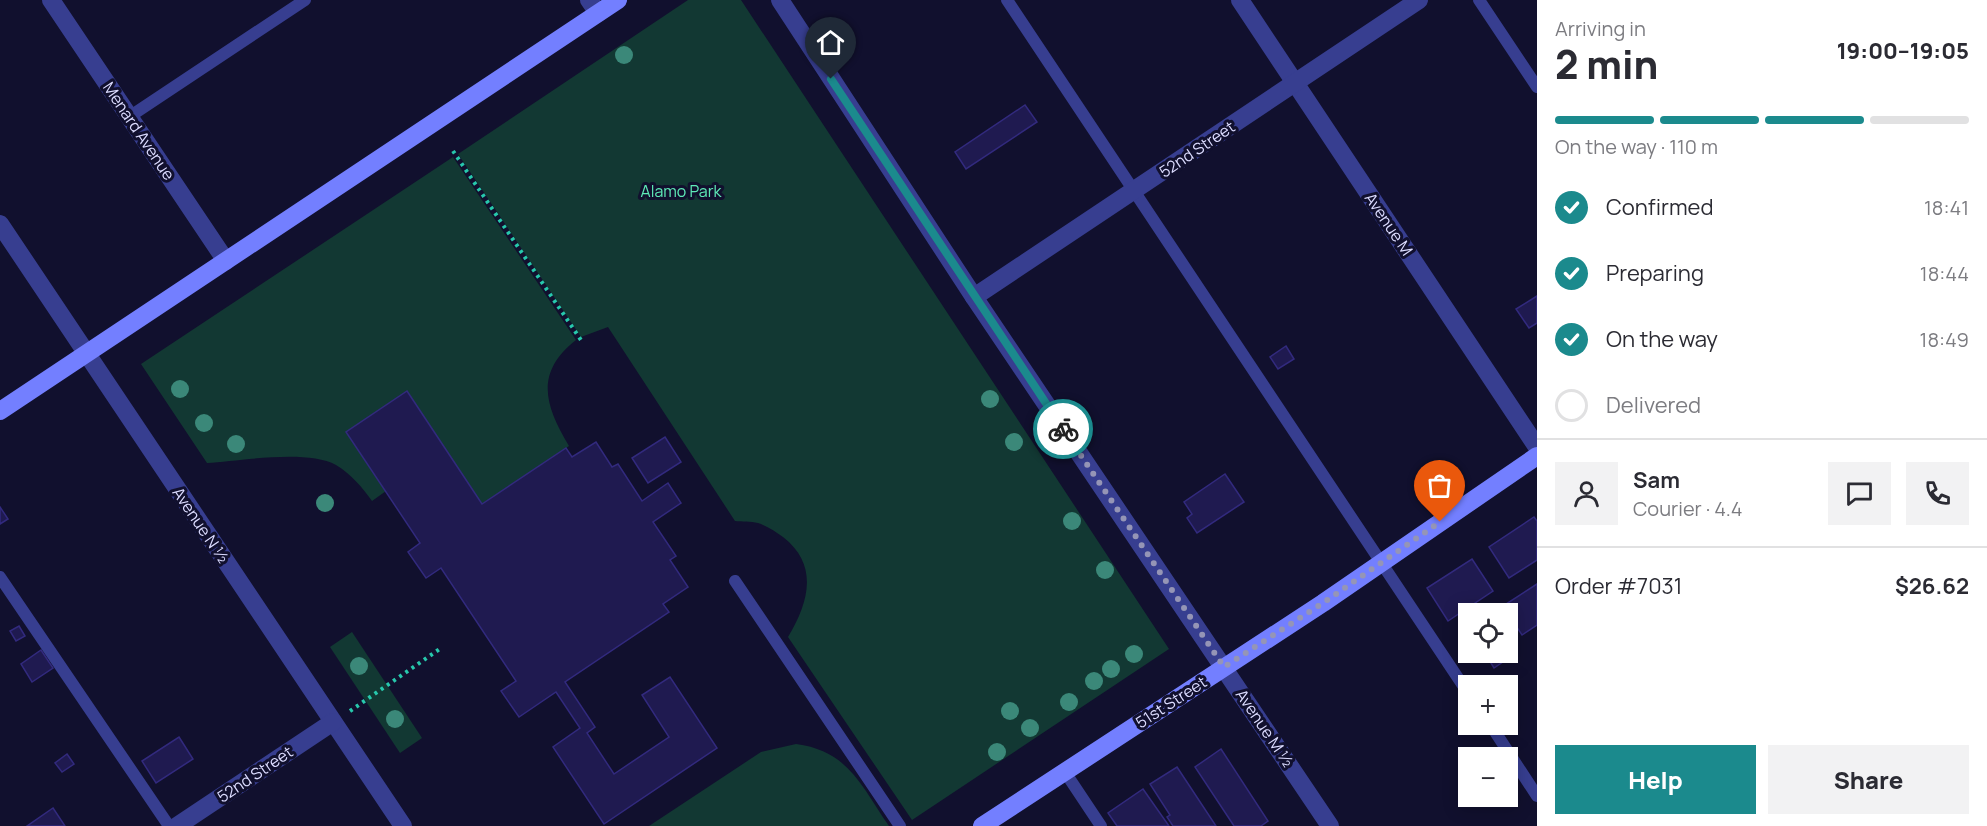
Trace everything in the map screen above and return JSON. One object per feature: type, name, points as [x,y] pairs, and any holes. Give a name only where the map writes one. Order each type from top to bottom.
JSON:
[{"type":"main road","points":[[0,411],[226,261],[593,7],[618,0]]},
{"type":"main road","name":"51st Street","points":[[982,826],[1382,562],[1537,456]]},
{"type":"street","name":"Menard Avenue","points":[[51,0],[226,261]]},
{"type":"street","name":"Avenue M ½","points":[[780,0],[974,297],[1330,826]]},
{"type":"street","name":"Avenue M","points":[[1240,0],[1537,447]]},
{"type":"street","name":"52nd Street","points":[[974,297],[1419,0]]},
{"type":"street","name":"Avenue N ½","points":[[0,224],[403,826]]},
{"type":"street","name":"52nd Street","points":[[177,826],[333,722]]},
{"type":"lane","points":[[129,117],[305,0]]},
{"type":"lane","points":[[1008,0],[1458,678]]},
{"type":"lane","points":[[1479,0],[1537,87]]},
{"type":"lane","points":[[0,577],[169,826]]},
{"type":"lane","points":[[735,581],[900,826]]},
{"type":"lane","points":[[1497,735],[1537,796]]},
{"type":"lane","points":[[1065,772],[1101,826]]},
{"type":"path","points":[[453,151],[581,340]]},
{"type":"path","points":[[333,722],[441,648]]},
{"type":"green space","name":"Alamo Park","points":[[688,0],[741,0],[1169,649],[912,820],[788,637],[801,611],[807,584],[802,560],[794,548],[783,537],[765,526],[755,522],[735,521],[608,327],[581,337],[458,154]]},
{"type":"green space","points":[[453,157],[576,340],[563,352],[554,365],[549,377],[548,390],[554,417],[569,446],[482,504],[346,432],[386,491],[372,501],[347,472],[323,460],[291,457],[207,463],[141,364]]},
{"type":"green space","points":[[352,632],[422,738],[400,753],[330,647]]},
{"type":"green space","points":[[796,744],[829,754],[841,762],[861,784],[889,826],[649,826],[761,752]]},
{"type":"building","points":[[1025,105],[1037,122],[966,169],[955,152]]},
{"type":"building","points":[[1537,296],[1537,323],[1529,328],[1516,309]]},
{"type":"building","points":[[1286,346],[1294,359],[1278,369],[1270,357]]},
{"type":"building","points":[[407,391],[482,504],[566,448],[572,457],[596,442],[612,467],[618,464],[642,501],[668,483],[681,503],[653,522],[676,556],[670,560],[688,587],[663,604],[669,612],[565,682],[595,727],[587,733],[614,774],[669,737],[642,695],[670,677],[717,748],[604,824],[553,747],[580,728],[556,692],[519,717],[501,691],[516,681],[441,568],[426,578],[408,552],[420,543],[346,432]]},
{"type":"building","points":[[665,437],[681,462],[648,483],[632,458]]},
{"type":"building","points":[[1225,474],[1244,502],[1197,533],[1187,518],[1192,514],[1184,502]]},
{"type":"building","points":[[0,507],[8,519],[0,524]]},
{"type":"building","points":[[1534,517],[1537,521],[1537,560],[1509,578],[1489,547]]},
{"type":"building","points":[[1472,559],[1493,591],[1475,603],[1458,603],[1458,614],[1448,621],[1427,588]]},
{"type":"building","points":[[1537,584],[1537,625],[1522,635],[1518,629],[1518,603],[1508,603]]},
{"type":"building","points":[[19,626],[25,636],[16,641],[10,631]]},
{"type":"building","points":[[41,650],[53,668],[32,682],[21,664]]},
{"type":"building","points":[[1491,663],[1501,663],[1494,668]]},
{"type":"building","points":[[179,737],[193,759],[156,783],[142,761]]},
{"type":"building","points":[[1221,749],[1268,821],[1261,826],[1234,826],[1195,767]]},
{"type":"building","points":[[67,754],[74,764],[62,772],[55,763]]},
{"type":"building","points":[[1177,767],[1216,826],[1173,826],[1167,817],[1170,815],[1150,784]]},
{"type":"building","points":[[1143,789],[1169,826],[1117,826],[1108,813]]},
{"type":"building","points":[[53,808],[65,826],[27,826]]},
{"type":"way so far","points":[[1063,429],[1224,667],[1323,603],[1440,522]]},
{"type":"route","points":[[831,79],[1063,429]]}]
